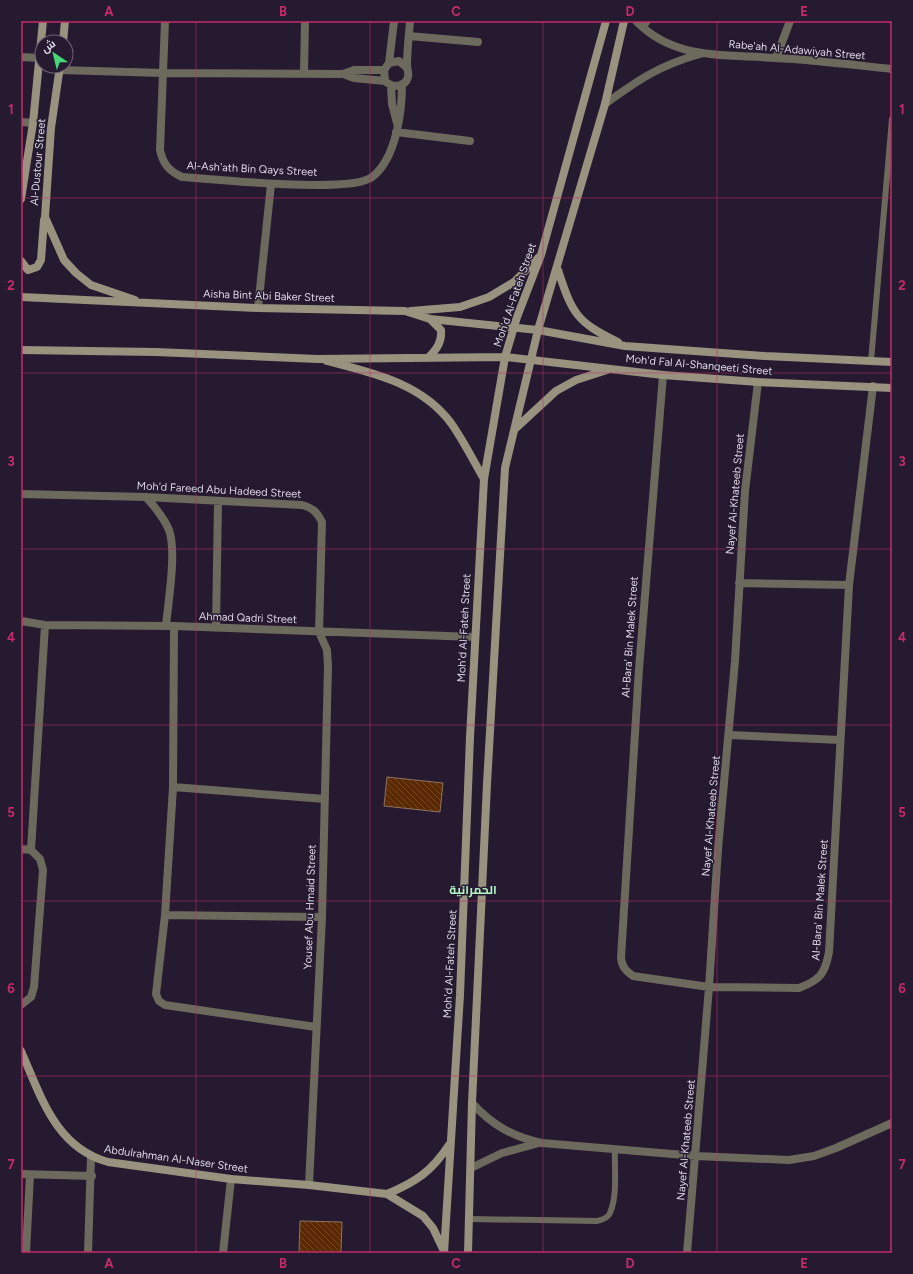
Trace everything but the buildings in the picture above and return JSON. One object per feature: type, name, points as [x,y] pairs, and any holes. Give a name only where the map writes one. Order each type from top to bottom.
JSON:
[{"type":"main road","name":"Al-Dustour Street","points":[[42,34],[43,21]]},
{"type":"main road","points":[[64,34],[65,21]]},
{"type":"main road","name":"Moh'd Al-Fateh Street","points":[[444,1251],[460,995],[475,637],[484,479],[506,357],[514,328],[541,255],[606,21]]},
{"type":"main road","points":[[468,1253],[472,1103],[487,784],[505,468],[538,330],[558,270],[605,104],[624,21]]},
{"type":"main road","name":"Al-Dustour Street","points":[[21,199],[22,182],[33,123],[38,74]]},
{"type":"main road","name":"Al-Dustour Street","points":[[58,74],[51,128],[45,217],[64,260],[76,273],[91,285],[143,303]]},
{"type":"main road","points":[[21,261],[28,270],[37,267],[41,260],[45,217]]},
{"type":"main road","points":[[405,311],[460,307],[489,297],[514,282],[541,255]]},
{"type":"main road","points":[[558,270],[565,294],[575,314],[592,330],[626,346]]},
{"type":"main road","name":"Aisha Bint Abi Baker Street","points":[[21,297],[258,308],[405,311],[430,319],[514,328]]},
{"type":"main road","points":[[428,358],[434,352],[442,338],[441,330],[430,319]]},
{"type":"main road","name":"Moh'd Fal Al-Shanqeeti Street","points":[[514,328],[538,330],[626,346],[765,356],[892,362]]},
{"type":"main road","points":[[21,350],[156,352],[317,359],[506,357]]},
{"type":"main road","name":"Moh'd Fal Al-Shanqeeti Street","points":[[506,357],[663,375],[758,382],[892,388]]},
{"type":"main road","points":[[317,359],[386,377],[417,392],[435,405],[451,423],[484,479]]},
{"type":"main road","points":[[515,429],[556,391],[576,380],[610,369]]},
{"type":"main road","name":"Abdulrahman Al-Naser Street","points":[[21,1051],[41,1098],[61,1132],[72,1144],[91,1157],[108,1162],[231,1179],[309,1185],[387,1194],[423,1216],[433,1228],[444,1251]]},
{"type":"main road","name":"Abdulrahman Al-Naser Street","points":[[387,1194],[409,1185],[424,1174],[439,1160],[450,1143]]},
{"type":"street","name":"Al-Ash'ath Bin Qays Street","points":[[165,21],[160,150],[166,167],[173,173],[182,177],[272,184],[360,184],[372,178],[388,159],[397,128],[402,103],[402,84]]},
{"type":"street","points":[[304,73],[305,21]]},
{"type":"street","points":[[384,70],[389,63],[394,21]]},
{"type":"street","points":[[74,69],[163,73],[343,74],[354,78],[402,84],[408,76],[406,67],[410,21]]},
{"type":"street","name":"Rabe'ah Al-Adawiyah Street","points":[[636,21],[648,34],[671,46],[701,54],[776,58],[892,69]]},
{"type":"street","points":[[776,58],[790,21]]},
{"type":"street","points":[[409,36],[478,42]]},
{"type":"street","name":"Rabe'ah Al-Adawiyah Street","points":[[605,104],[641,77],[678,60],[701,54]]},
{"type":"street","points":[[21,56],[34,57]]},
{"type":"street","points":[[389,63],[399,61],[406,67]]},
{"type":"street","points":[[343,74],[354,70],[384,70]]},
{"type":"street","points":[[384,70],[397,128],[470,141]]},
{"type":"street","points":[[21,122],[33,123]]},
{"type":"street","points":[[258,308],[272,184]]},
{"type":"street","name":"Al-Bara' Bin Malek Street","points":[[663,375],[639,669],[621,958],[622,965],[626,971],[633,976],[709,987],[799,988],[812,983],[826,968],[829,952],[849,585],[873,386]]},
{"type":"street","name":"Nayef Al-Khateeb Street","points":[[687,1253],[709,987],[718,849],[729,735],[748,452],[758,382]]},
{"type":"street","name":"Moh'd Fareed Abu Hadeed Street","points":[[21,494],[218,500],[302,505],[311,508],[317,513],[322,522],[319,632]]},
{"type":"street","points":[[146,497],[163,518],[169,531],[172,546],[170,626],[173,787],[165,915],[156,994],[159,1001],[165,1005],[316,1027]]},
{"type":"street","points":[[216,628],[218,500]]},
{"type":"street","points":[[739,583],[849,585]]},
{"type":"street","name":"Ahmad Qadri Street","points":[[21,621],[45,625],[170,626],[475,637]]},
{"type":"street","points":[[31,850],[45,625]]},
{"type":"street","name":"Yousef Abu Hmaid Street","points":[[309,1185],[322,917],[328,666],[327,650],[319,632]]},
{"type":"street","points":[[729,735],[840,740]]},
{"type":"street","points":[[173,787],[325,799]]},
{"type":"street","points":[[21,849],[31,850],[40,859],[44,870],[34,987],[31,997],[21,1005]]},
{"type":"street","points":[[165,915],[322,917]]},
{"type":"street","points":[[472,1103],[496,1126],[526,1140],[542,1143],[696,1156],[789,1160],[814,1156],[836,1148],[892,1123]]},
{"type":"street","points":[[471,1168],[502,1153],[542,1143]]},
{"type":"street","points":[[88,1253],[92,1176],[91,1157]]},
{"type":"street","points":[[21,1174],[92,1176]]},
{"type":"street","points":[[26,1253],[30,1174]]},
{"type":"street","points":[[223,1253],[231,1179]]},
{"type":"lane","points":[[643,28],[648,21]]},
{"type":"lane","points":[[871,361],[892,119]]},
{"type":"lane","points":[[469,1219],[597,1221],[604,1219],[610,1214],[614,1194],[615,1149]]},
{"type":"district","name":"الحمرانية","points":[[473,890]]}]
